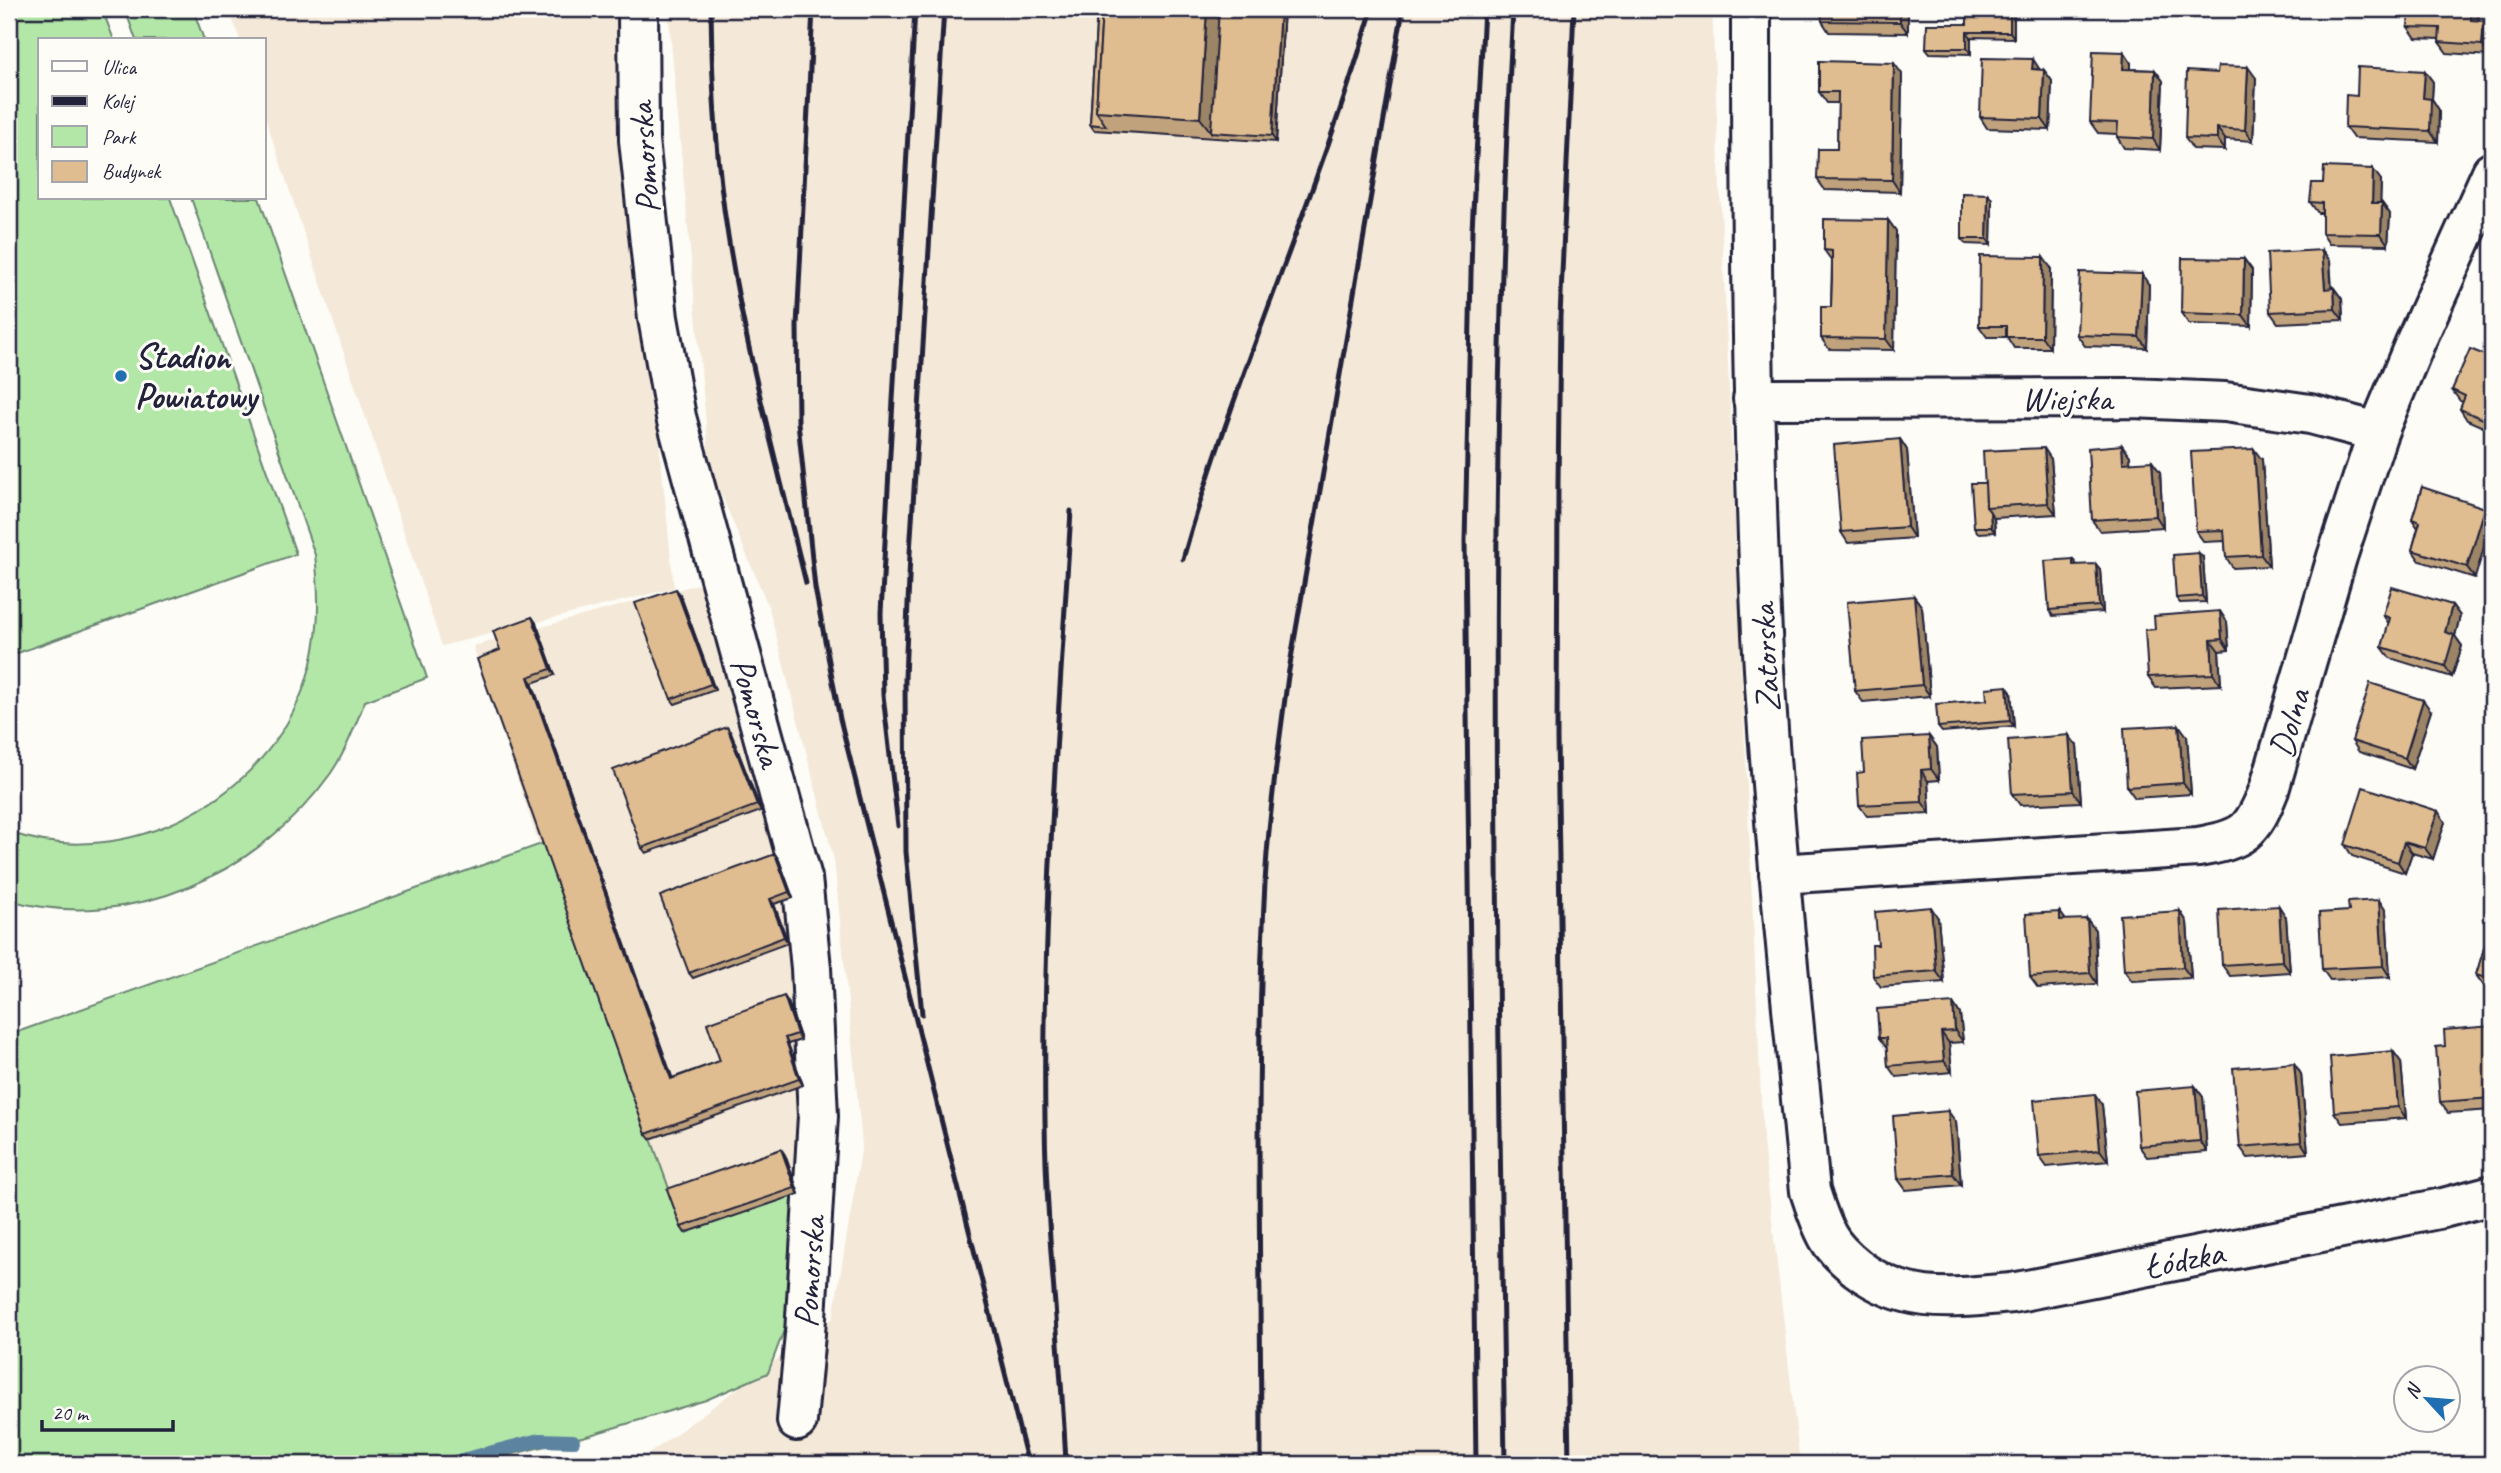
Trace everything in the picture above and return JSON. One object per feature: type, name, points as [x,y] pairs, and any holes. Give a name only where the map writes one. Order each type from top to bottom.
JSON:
[{"type":"street","name":"Pomorska","points":[[638,9],[639,140],[659,318],[676,417],[802,878],[811,968],[818,1116],[797,1421]]},
{"type":"street","name":"Zatorska","points":[[1751,9],[1753,399],[1762,636],[1779,874],[1810,1191],[1828,1238],[1848,1261],[1875,1281]]},
{"type":"street","name":"Dolna","points":[[1779,874],[2198,847],[2239,837],[2253,823],[2269,790],[2337,557],[2378,432],[2492,172]]},
{"type":"street","name":"Wiejska","points":[[1753,399],[2132,398],[2225,402],[2310,414],[2378,432]]},
{"type":"street","name":"Łódzka","points":[[1875,1281],[1928,1298],[2012,1293],[2444,1208],[2492,1195]]},
{"type":"shaded area","points":[[229,9],[615,9],[674,588],[442,646],[266,120],[266,38],[239,38]]},
{"type":"shaded area","points":[[668,9],[1712,9],[1763,1141],[1800,1464],[635,1464],[833,1318],[862,1145],[834,860],[769,608],[710,468]]},
{"type":"shaded area","points":[[709,581],[794,882],[808,1198],[672,1244],[473,646]]},
{"type":"green space","name":"Stadion Powiatowy","points":[[9,9],[102,9],[113,38],[38,38],[38,200],[171,200],[296,554],[9,656]]},
{"type":"green space","points":[[125,9],[193,9],[203,38],[135,38]]},
{"type":"green space","points":[[192,200],[260,200],[427,678],[365,701],[346,747],[331,773],[302,809],[268,840],[230,866],[189,887],[146,901],[101,909],[55,908],[9,900],[9,832],[54,842],[99,843],[144,834],[187,816],[226,791],[260,760],[287,723],[311,665],[318,618],[315,555]]},
{"type":"green space","points":[[544,843],[671,1194],[799,1194],[788,1319],[768,1373],[706,1400],[590,1435],[473,1464],[9,1464],[9,1035]]},
{"type":"building","points":[[1097,9],[1102,9],[1096,111],[1106,126],[1090,124]]},
{"type":"building","points":[[1102,9],[1207,9],[1200,118],[1096,111]]},
{"type":"building","points":[[1219,9],[1280,9],[1272,136],[1211,132]]},
{"type":"building","points":[[1821,9],[1900,9],[1900,22],[1822,21]]},
{"type":"building","points":[[1967,9],[2010,9],[2010,32],[1967,32],[1967,48],[1926,48],[1927,24],[1967,24]]},
{"type":"building","points":[[2409,9],[2471,9],[2471,20],[2484,21],[2482,45],[2439,42],[2440,28],[2408,27]]},
{"type":"building","points":[[2093,51],[2124,52],[2123,69],[2155,70],[2153,139],[2117,137],[2118,123],[2090,122]]},
{"type":"building","points":[[1982,58],[2033,59],[2032,69],[2044,70],[2042,119],[1980,117]]},
{"type":"building","points":[[1819,61],[1894,63],[1892,180],[1817,179],[1818,149],[1837,149],[1838,92],[1819,92]]},
{"type":"building","points":[[2218,66],[2248,67],[2245,130],[2217,128],[2217,139],[2185,138],[2187,71],[2217,73]]},
{"type":"building","points":[[2358,67],[2425,71],[2423,98],[2431,99],[2430,131],[2345,127],[2346,95],[2357,96]]},
{"type":"building","points":[[2324,167],[2373,169],[2372,203],[2382,203],[2381,234],[2322,233],[2322,203],[2310,202],[2312,183],[2323,183]]},
{"type":"building","points":[[1962,193],[1988,194],[1987,239],[1962,239]]},
{"type":"building","points":[[1824,219],[1888,220],[1886,339],[1821,338],[1821,307],[1831,307],[1832,279],[1832,251],[1824,250]]},
{"type":"building","points":[[2322,250],[2325,289],[2334,288],[2335,309],[2270,312],[2267,253]]},
{"type":"building","points":[[1980,256],[2043,257],[2042,337],[2006,337],[2006,326],[1979,326]]},
{"type":"building","points":[[2182,258],[2244,259],[2243,315],[2181,313]]},
{"type":"building","points":[[2080,272],[2142,274],[2139,337],[2077,335]]},
{"type":"building","points":[[2470,349],[2492,358],[2492,423],[2460,409],[2465,396],[2452,390]]},
{"type":"building","points":[[1900,439],[1907,527],[1841,532],[1834,445]]},
{"type":"building","points":[[2122,445],[2123,463],[2152,461],[2156,516],[2092,520],[2088,448]]},
{"type":"building","points":[[2044,448],[2048,503],[1986,507],[1983,451]]},
{"type":"building","points":[[2254,449],[2261,555],[2226,557],[2224,530],[2196,531],[2191,452]]},
{"type":"building","points":[[1971,483],[1985,483],[1986,507],[1990,512],[1991,527],[1974,527]]},
{"type":"building","points":[[2422,487],[2485,508],[2467,567],[2412,550],[2420,522],[2412,519]]},
{"type":"building","points":[[2199,553],[2202,596],[2176,598],[2173,555]]},
{"type":"building","points":[[2073,559],[2073,565],[2096,564],[2099,606],[2049,610],[2045,561]]},
{"type":"building","points":[[2392,587],[2452,605],[2445,632],[2454,635],[2445,666],[2382,647],[2390,618],[2383,615]]},
{"type":"building","points":[[676,589],[711,684],[671,699],[635,603]]},
{"type":"building","points":[[1914,596],[1922,685],[1855,691],[1847,602]]},
{"type":"building","points":[[2220,611],[2222,639],[2211,640],[2213,674],[2148,677],[2145,630],[2155,629],[2154,616]]},
{"type":"building","points":[[532,617],[551,669],[528,677],[671,1079],[720,1061],[707,1023],[784,996],[797,1034],[785,1038],[799,1079],[646,1134],[477,659],[500,650],[493,631]]},
{"type":"building","points":[[2370,683],[2423,700],[2405,758],[2352,741]]},
{"type":"building","points":[[2007,686],[2010,721],[1938,727],[1936,704],[1987,700],[1986,688]]},
{"type":"building","points":[[2179,725],[2183,783],[2127,787],[2124,728]]},
{"type":"building","points":[[727,727],[757,805],[642,848],[613,770]]},
{"type":"building","points":[[2069,735],[2073,791],[2012,794],[2008,740]]},
{"type":"building","points":[[1929,736],[1931,769],[1921,770],[1922,802],[1859,805],[1857,773],[1864,772],[1862,740]]},
{"type":"building","points":[[2363,787],[2438,811],[2425,848],[2404,842],[2398,862],[2345,845]]},
{"type":"building","points":[[775,854],[789,892],[770,899],[784,937],[689,973],[660,896]]},
{"type":"building","points":[[2379,900],[2383,966],[2322,969],[2319,913],[2349,911],[2348,902]]},
{"type":"building","points":[[2279,906],[2282,961],[2222,965],[2219,910]]},
{"type":"building","points":[[1931,907],[1936,971],[1873,976],[1872,945],[1878,945],[1875,912]]},
{"type":"building","points":[[2180,911],[2183,967],[2124,970],[2120,915]]},
{"type":"building","points":[[2060,912],[2060,920],[2087,919],[2090,973],[2030,977],[2026,914]]},
{"type":"building","points":[[2492,922],[2492,980],[2476,975]]},
{"type":"building","points":[[1953,1003],[1955,1031],[1941,1032],[1944,1061],[1888,1066],[1886,1038],[1879,1038],[1877,1009]]},
{"type":"building","points":[[2492,1026],[2492,1098],[2440,1102],[2436,1047],[2445,1046],[2444,1030]]},
{"type":"building","points":[[2393,1051],[2398,1107],[2334,1112],[2330,1057]]},
{"type":"building","points":[[2294,1063],[2301,1142],[2240,1147],[2233,1068]]},
{"type":"building","points":[[2195,1086],[2200,1141],[2139,1146],[2135,1091]]},
{"type":"building","points":[[2095,1094],[2100,1150],[2039,1156],[2034,1100]]},
{"type":"building","points":[[1948,1111],[1953,1174],[1898,1179],[1893,1116]]},
{"type":"building","points":[[781,1149],[795,1188],[681,1227],[667,1189]]},
{"type":"waterway","points":[[447,1464],[539,1440],[573,1441]]},
{"type":"railway","points":[[711,9],[720,180],[735,280],[753,367],[806,583]]},
{"type":"railway","points":[[813,9],[797,326],[798,422],[815,588],[840,719],[1028,1464]]},
{"type":"railway","points":[[898,826],[883,695],[881,613],[915,9]]},
{"type":"railway","points":[[922,1014],[906,852],[905,678],[910,553],[944,9]]},
{"type":"railway","points":[[1183,559],[1227,420],[1327,147],[1372,9]]},
{"type":"railway","points":[[1261,1464],[1260,1043],[1265,875],[1270,818],[1288,676],[1403,9]]},
{"type":"railway","points":[[1476,1464],[1465,542],[1472,230],[1484,9]]},
{"type":"railway","points":[[1505,1464],[1496,736],[1499,373],[1513,9]]},
{"type":"railway","points":[[1569,1464],[1557,738],[1560,317],[1574,9]]},
{"type":"railway","points":[[1066,1464],[1048,1206],[1045,1044],[1052,816],[1071,511]]},
{"type":"place","name":"Stadion Powiatowy","points":[[121,376]]}]
